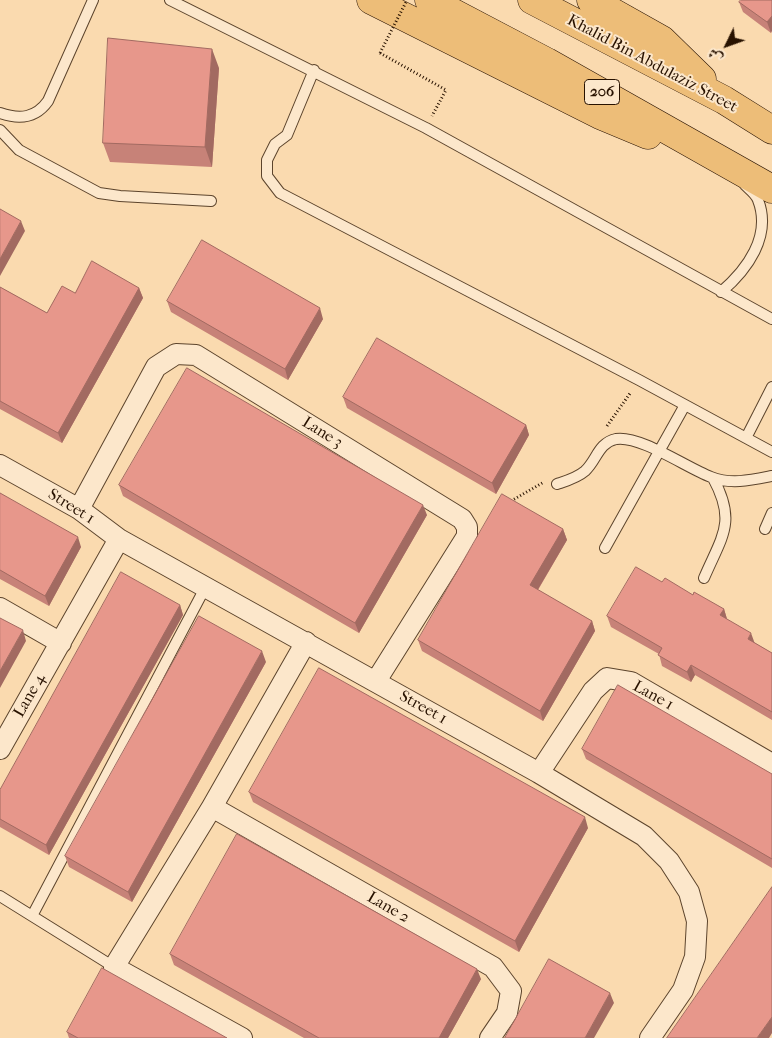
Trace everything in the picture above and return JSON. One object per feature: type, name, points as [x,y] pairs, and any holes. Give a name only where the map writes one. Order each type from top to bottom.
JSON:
[{"type":"main road","points":[[371,0],[600,115],[644,134],[717,157]]},
{"type":"main road","name":"206","points":[[429,0],[546,62],[772,189]]},
{"type":"main road","name":"Khalid Bin Abdulaziz Street","points":[[532,0],[724,100],[772,130]]},
{"type":"main road","points":[[591,0],[662,40],[724,100]]},
{"type":"street","name":"Lane 3","points":[[79,509],[156,367],[176,354],[196,355],[462,519],[468,527],[467,536],[376,681]]},
{"type":"street","name":"Street 1","points":[[0,465],[79,509],[119,538],[539,772],[644,836],[669,861],[688,892],[697,921],[695,958],[683,990],[650,1038]]},
{"type":"street","name":"Lane 4","points":[[0,749],[119,538]]},
{"type":"street","points":[[0,608],[61,643]]},
{"type":"street","points":[[242,1038],[114,967],[212,807],[306,642]]},
{"type":"street","name":"Lane 1","points":[[539,772],[593,691],[607,678],[631,682],[772,764]]},
{"type":"street","name":"Lane 2","points":[[212,807],[493,967],[511,991],[506,1013],[490,1038]]},
{"type":"lane","points":[[0,113],[17,118],[27,117],[43,108],[48,101],[93,0]]},
{"type":"lane","points":[[174,1],[426,128],[772,319]]},
{"type":"lane","points":[[314,70],[287,135],[275,144],[267,160],[267,176],[280,193],[639,380],[772,452]]},
{"type":"lane","points":[[0,130],[19,150],[99,193],[211,201]]},
{"type":"lane","points":[[717,157],[758,199],[762,216],[761,240],[753,258],[742,275],[721,292]]},
{"type":"lane","points":[[746,438],[772,387]]},
{"type":"lane","points":[[605,548],[685,405]]},
{"type":"lane","points":[[555,480],[573,478],[585,471],[602,444],[617,439],[633,440],[712,478],[732,482],[772,476]]},
{"type":"lane","points":[[704,578],[726,526],[726,510],[712,478]]},
{"type":"lane","points":[[765,529],[772,514]]},
{"type":"lane","points":[[32,916],[206,586]]},
{"type":"lane","points":[[0,896],[114,967]]},
{"type":"path","points":[[407,0],[380,53],[446,90],[426,128]]},
{"type":"path","points":[[602,434],[639,380]]},
{"type":"path","points":[[510,502],[555,480]]},
{"type":"building","points":[[741,0],[772,0],[772,16],[767,22],[739,2]]},
{"type":"building","points":[[108,38],[212,49],[205,147],[103,143]]},
{"type":"building","points":[[0,209],[21,221],[0,259]]},
{"type":"building","points":[[202,240],[320,308],[285,369],[167,301]]},
{"type":"building","points":[[92,261],[139,288],[58,433],[0,401],[0,287],[47,313],[62,286],[75,293]]},
{"type":"building","points":[[377,338],[526,425],[492,483],[343,397]]},
{"type":"building","points":[[187,368],[423,505],[355,623],[119,485]]},
{"type":"building","points":[[0,493],[78,537],[45,596],[0,570]]},
{"type":"building","points":[[502,494],[563,529],[530,585],[592,621],[540,711],[418,640]]},
{"type":"building","points":[[636,567],[662,582],[665,578],[693,595],[694,592],[724,609],[720,615],[751,633],[748,639],[772,653],[772,712],[691,665],[687,672],[658,655],[662,648],[607,616]]},
{"type":"building","points":[[121,572],[180,605],[46,845],[0,819],[0,790]]},
{"type":"building","points":[[199,616],[262,651],[128,892],[65,856]]},
{"type":"building","points":[[0,618],[23,630],[0,671]]},
{"type":"building","points":[[319,668],[585,817],[515,941],[249,792]]},
{"type":"building","points":[[618,685],[772,774],[772,859],[582,749]]},
{"type":"building","points":[[237,834],[477,969],[439,1038],[319,1038],[170,954]]},
{"type":"building","points":[[772,887],[772,1017],[757,1038],[667,1038]]},
{"type":"building","points":[[549,959],[610,993],[585,1038],[505,1038]]},
{"type":"building","points":[[102,968],[227,1038],[78,1038],[67,1032]]}]
